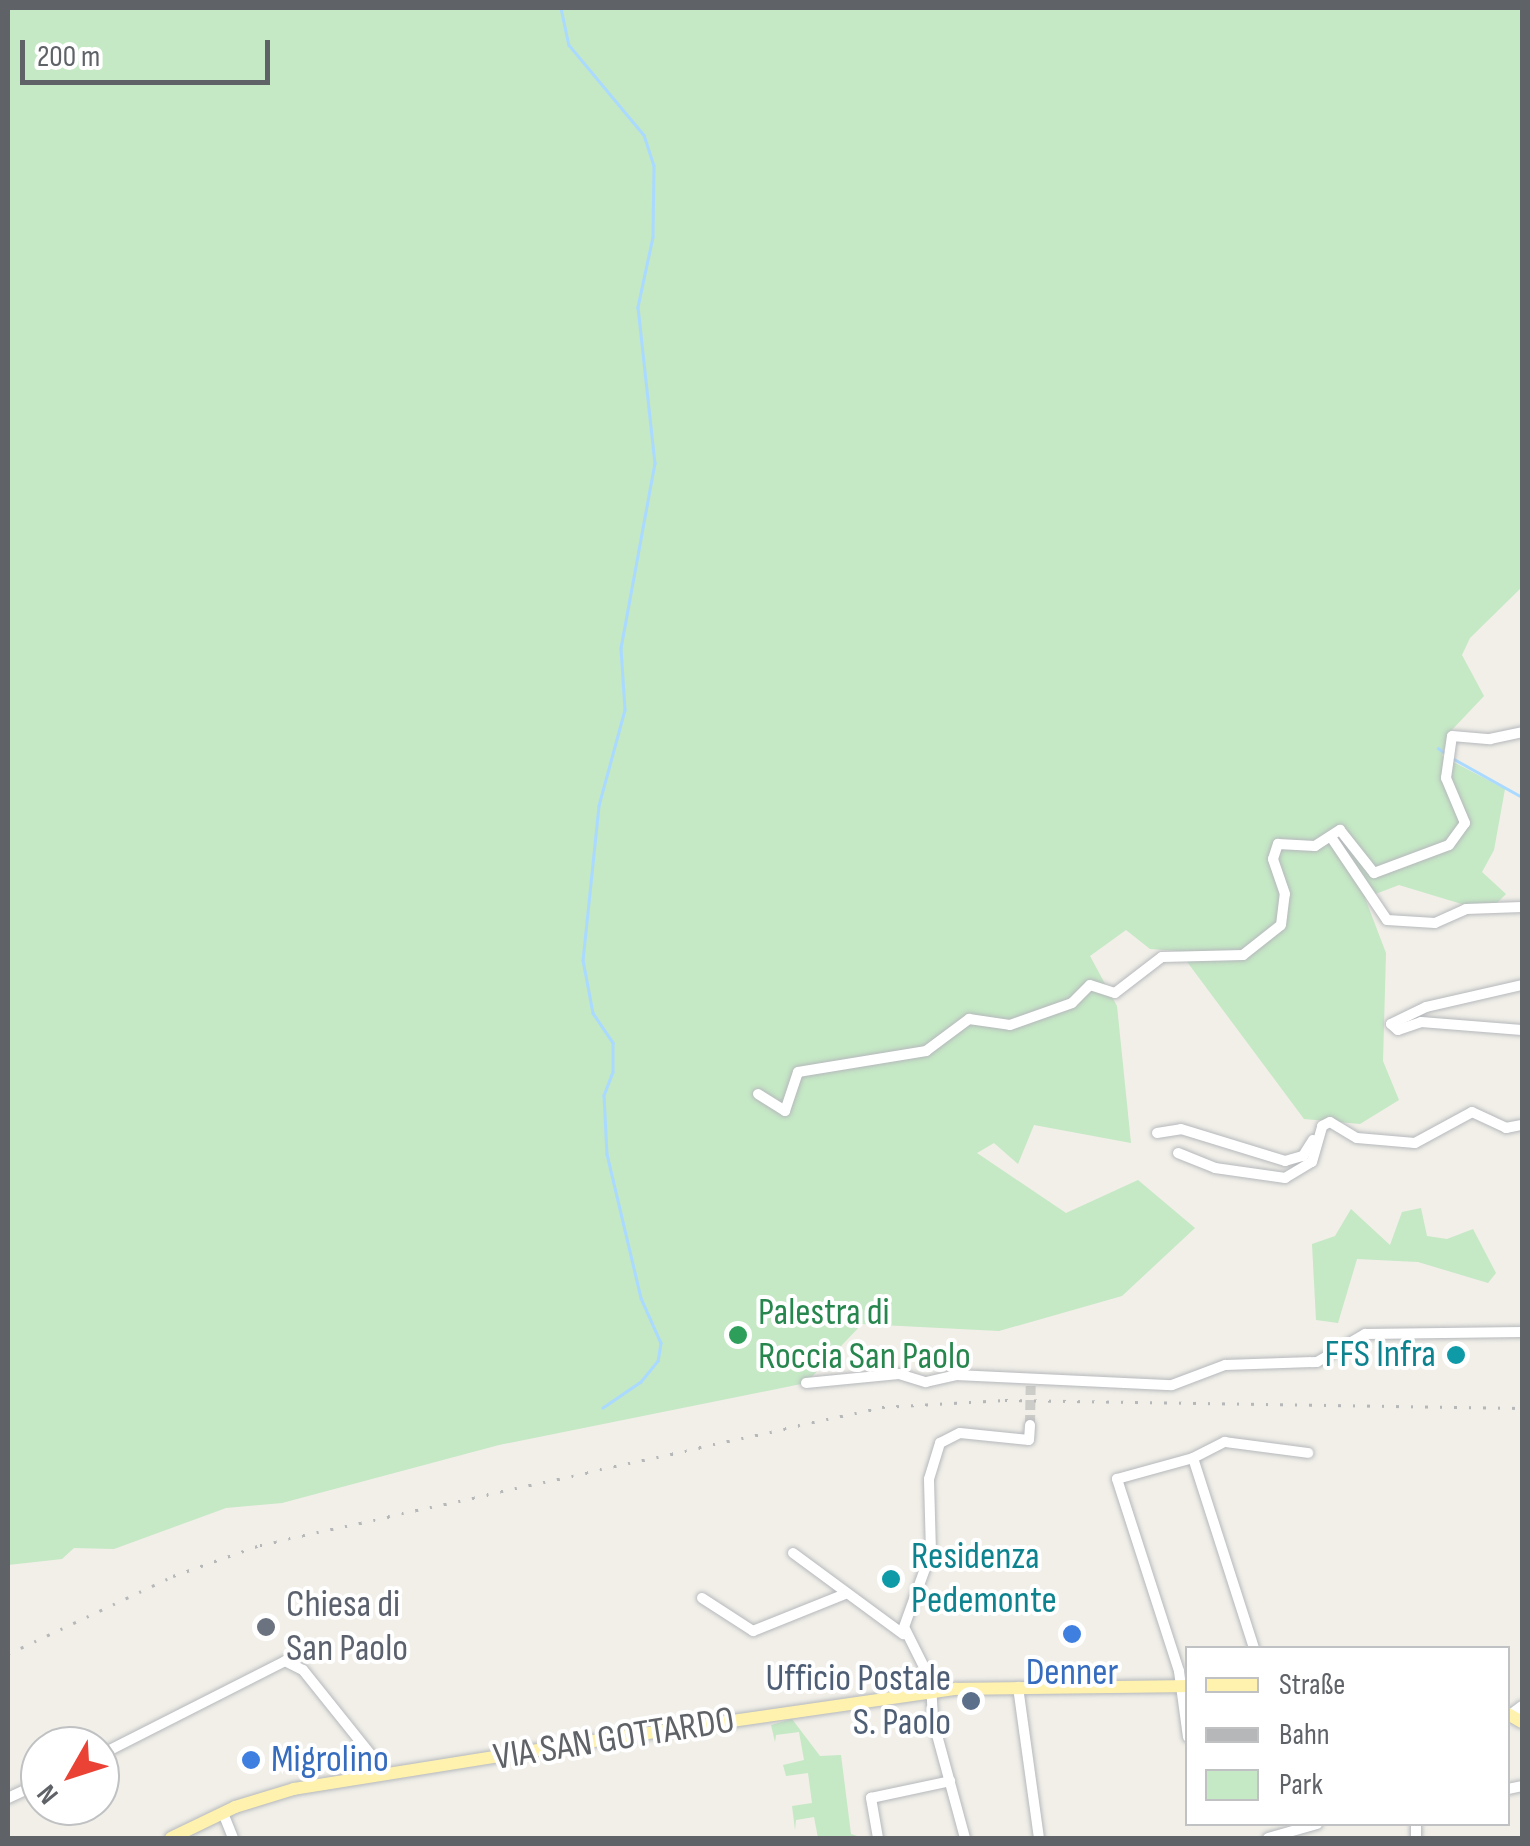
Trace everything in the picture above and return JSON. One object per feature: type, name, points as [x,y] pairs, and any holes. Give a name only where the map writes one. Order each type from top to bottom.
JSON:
[{"type":"main road","name":"VIA SAN GOTTARDO","points":[[171,1838],[223,1812],[288,1790],[932,1692],[1018,1686],[1184,1686]]},
{"type":"street","points":[[758,1094],[785,1110],[798,1072],[926,1050],[969,1019],[1010,1024],[1072,1002],[1091,985],[1115,993],[1162,957],[1237,958],[1281,924],[1286,894],[1275,846],[1316,846],[1343,832],[1374,872],[1449,845],[1466,823],[1446,778],[1452,736],[1490,740],[1522,732]]},
{"type":"street","points":[[1331,837],[1388,920],[1435,923],[1466,909],[1522,907]]},
{"type":"street","points":[[1522,986],[1426,1007],[1392,1024],[1398,1030],[1421,1022],[1522,1030]]},
{"type":"street","points":[[1324,1125],[1338,1124],[1363,1140],[1414,1143],[1472,1112],[1506,1128],[1522,1124]]},
{"type":"street","points":[[1156,1133],[1180,1128],[1286,1162],[1309,1150],[1324,1125]]},
{"type":"street","points":[[1178,1153],[1215,1168],[1285,1178],[1312,1162],[1324,1125]]},
{"type":"street","points":[[806,1383],[899,1374],[926,1382],[956,1375],[1031,1382],[1172,1385],[1225,1365],[1317,1362],[1365,1334],[1522,1332]]},
{"type":"street","points":[[904,1634],[930,1552],[929,1480],[940,1443],[960,1434],[1029,1440],[1030,1424]]},
{"type":"street","points":[[1184,1686],[1118,1479],[1193,1458],[1225,1442],[1308,1453]]},
{"type":"street","points":[[1193,1458],[1253,1646]]},
{"type":"street","points":[[793,1553],[904,1634],[932,1692],[965,1838]]},
{"type":"street","points":[[702,1598],[753,1631],[845,1594]]},
{"type":"street","points":[[120,1744],[285,1661],[307,1675],[372,1756],[378,1776]]},
{"type":"street","points":[[1018,1686],[1039,1838]]},
{"type":"street","points":[[1513,1717],[1522,1706]]},
{"type":"street","points":[[878,1838],[872,1798],[950,1781]]},
{"type":"street","points":[[223,1812],[232,1838]]},
{"type":"street","points":[[1268,1838],[1310,1826]]},
{"type":"green space","points":[[8,8],[1522,8],[1522,587],[1470,638],[1462,655],[1484,696],[1450,732],[1442,756],[1505,789],[1494,850],[1482,872],[1506,894],[1488,912],[1399,885],[1365,898],[1386,953],[1383,1061],[1399,1100],[1360,1124],[1304,1119],[1179,951],[1150,949],[1126,930],[1090,956],[1117,1006],[1131,1143],[1034,1125],[1018,1164],[994,1143],[977,1153],[1066,1213],[1138,1180],[1195,1228],[1122,1296],[999,1331],[862,1324],[806,1383],[499,1445],[282,1503],[226,1508],[114,1549],[74,1548],[62,1559],[8,1565]]},
{"type":"green space","points":[[1421,1208],[1427,1236],[1447,1239],[1473,1229],[1496,1273],[1488,1283],[1418,1262],[1357,1259],[1338,1323],[1316,1320],[1312,1244],[1335,1236],[1351,1209],[1390,1245],[1402,1212]]},
{"type":"green space","points":[[792,1719],[820,1756],[841,1755],[851,1834],[863,1838],[818,1838],[814,1817],[796,1820],[795,1830],[792,1806],[812,1803],[808,1773],[786,1776],[783,1765],[804,1760],[799,1732],[776,1735],[775,1742],[771,1725]]},
{"type":"waterway","points":[[561,8],[569,45],[644,135],[654,165],[653,237],[638,307],[655,463],[621,648],[625,710],[599,806],[583,960],[593,1013],[613,1043],[613,1072],[604,1095],[607,1154],[641,1298],[661,1343],[658,1361],[641,1382],[603,1408]]},
{"type":"waterway","points":[[1438,748],[1447,754]]},
{"type":"waterway","points":[[1454,759],[1522,797]]},
{"type":"tunnel","points":[[1030,1425],[1031,1386]]},
{"type":"railway","points":[[8,1654],[173,1576],[260,1545],[882,1407],[1005,1400],[1522,1408]]},
{"type":"place","name":"Palestra di Roccia San Paolo","points":[[738,1335]]},
{"type":"place","name":"FFS Infra","points":[[1456,1355]]},
{"type":"place","name":"Residenza Pedemonte","points":[[891,1579]]},
{"type":"place","name":"Chiesa di San Paolo","points":[[266,1627]]},
{"type":"place","name":"Denner","points":[[1072,1634]]},
{"type":"place","name":"Ufficio Postale S. Paolo","points":[[971,1701]]},
{"type":"place","name":"Migrolino","points":[[251,1760]]}]
